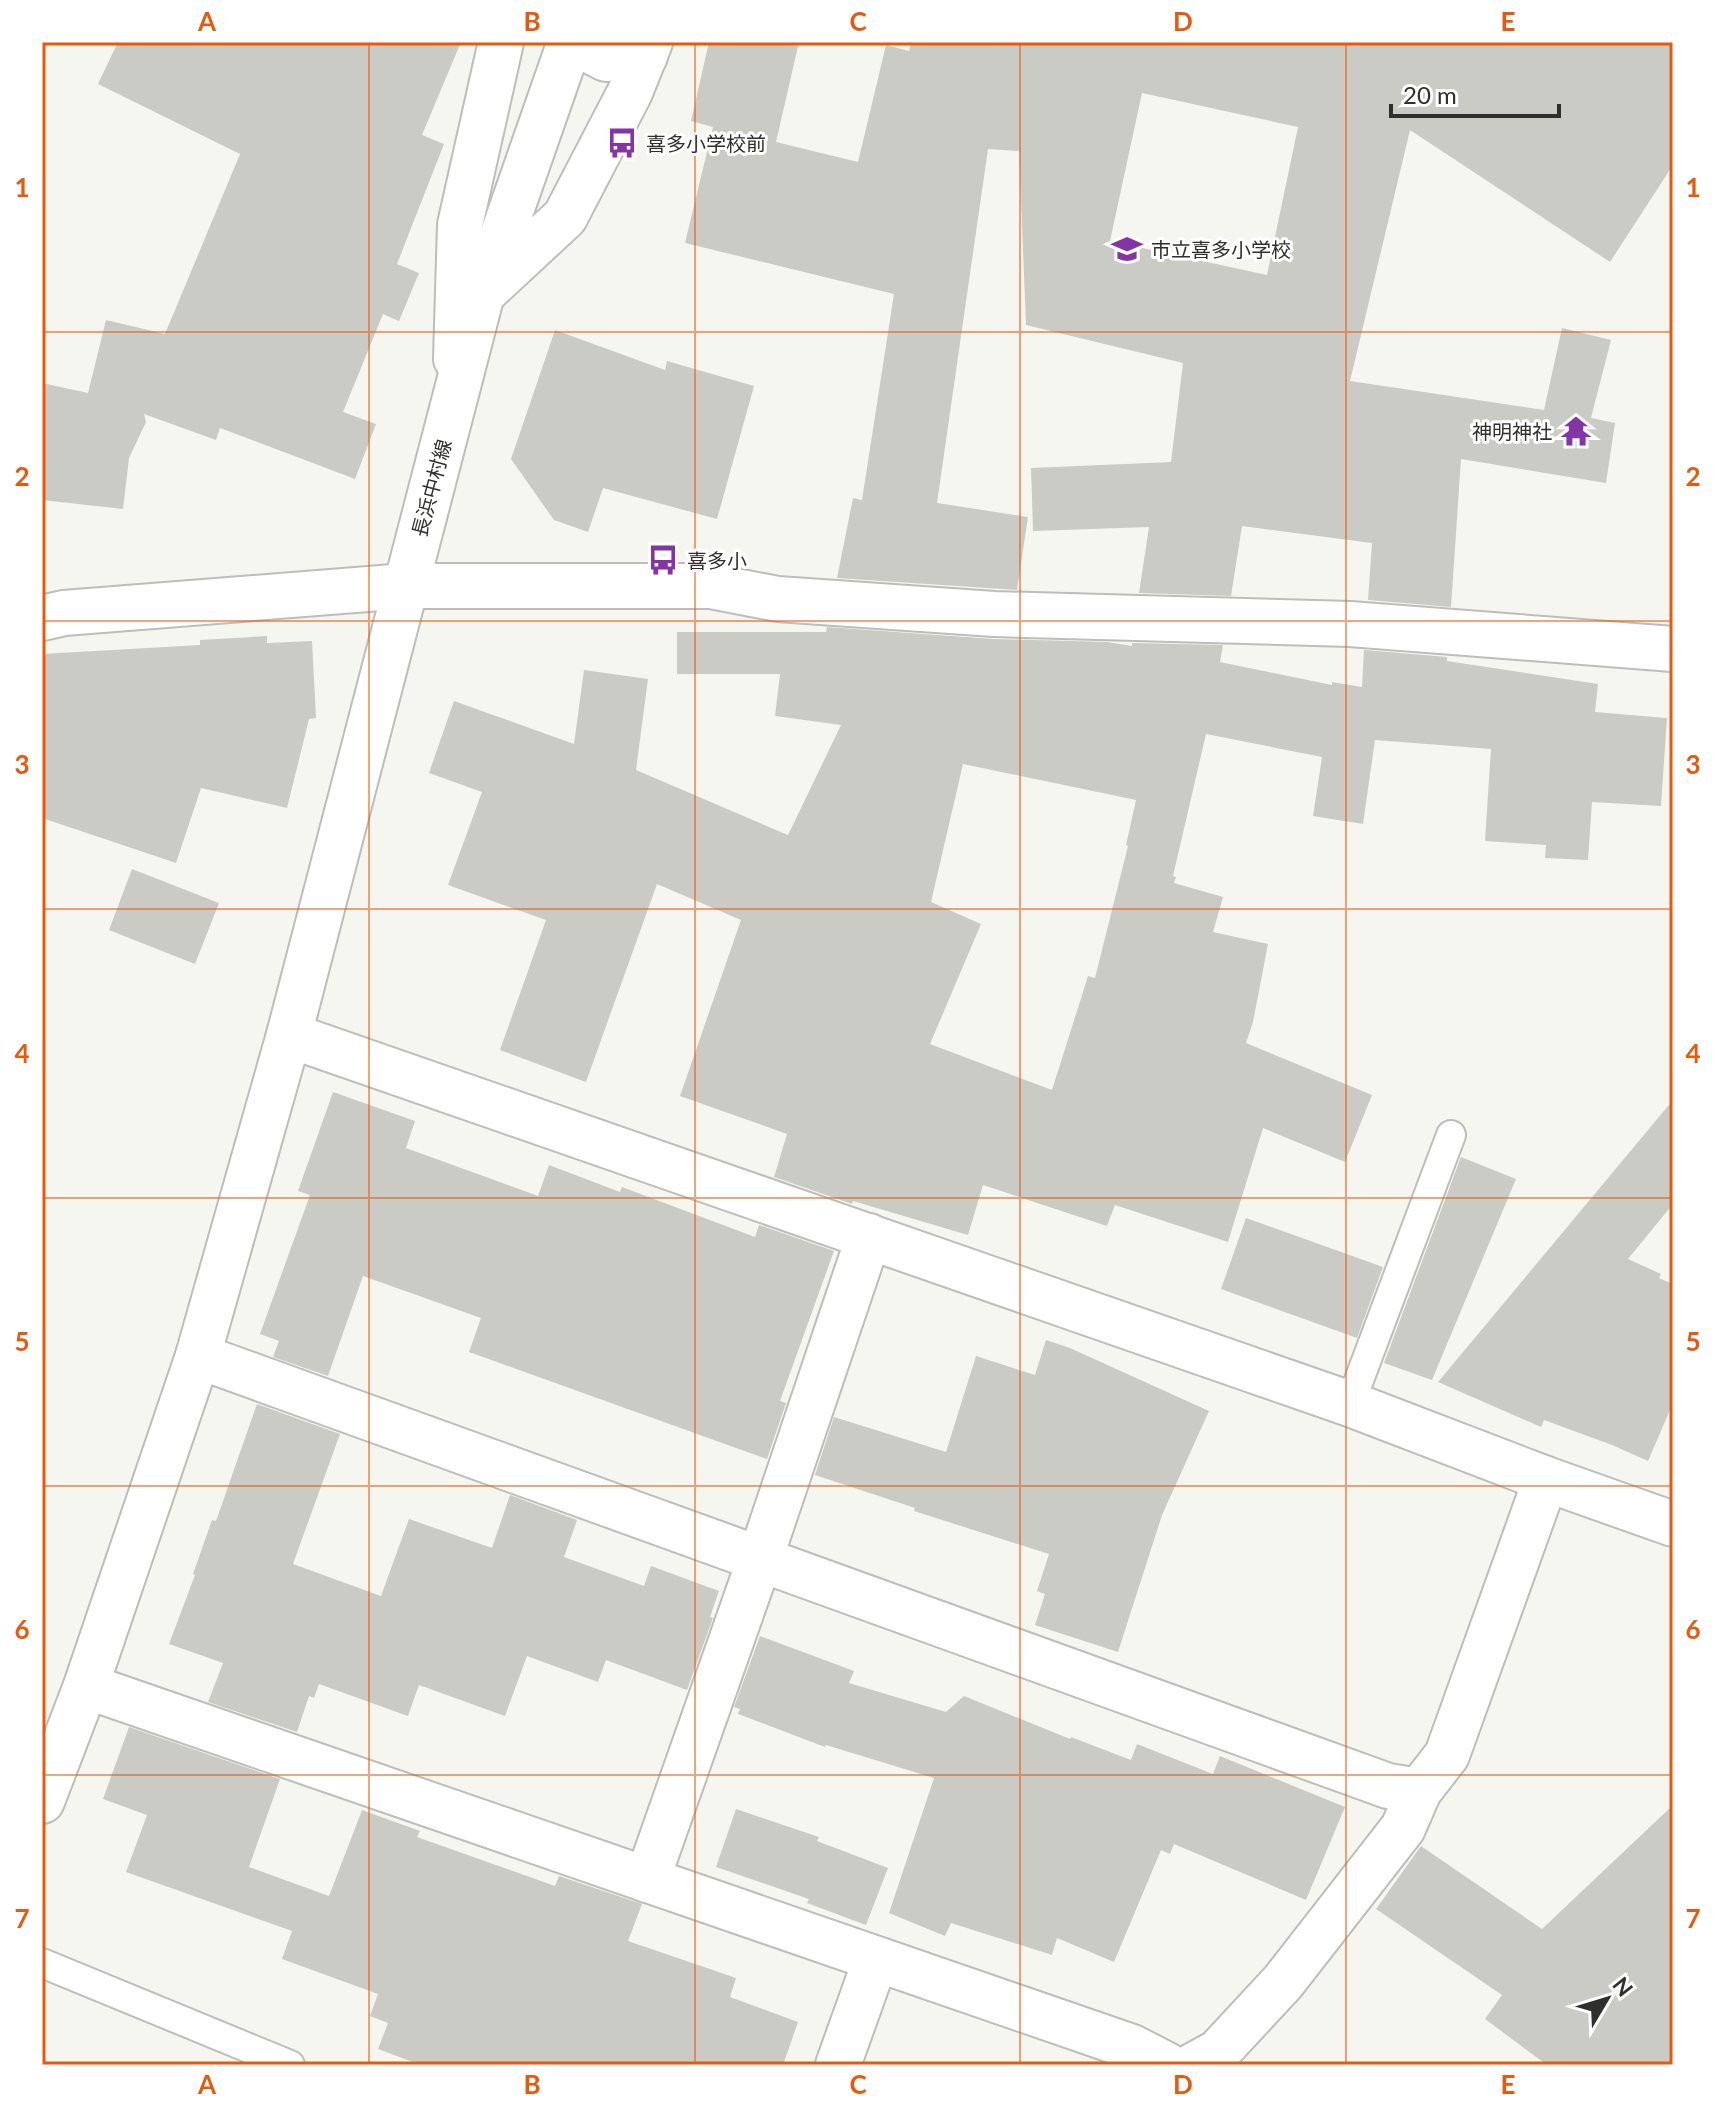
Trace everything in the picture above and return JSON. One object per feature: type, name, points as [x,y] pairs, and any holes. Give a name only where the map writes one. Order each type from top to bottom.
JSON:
[{"type":"street","points":[[455,397],[460,225],[501,42]]},
{"type":"street","points":[[572,42],[606,59],[648,49]]},
{"type":"street","name":"長浜中村線","points":[[42,1801],[86,1686],[198,1356],[289,1035],[482,294],[572,42]]},
{"type":"street","points":[[482,294],[565,217],[630,92],[648,49]]},
{"type":"street","points":[[42,618],[64,613],[406,586],[710,586],[778,599],[994,614],[1350,624],[1672,642]]},
{"type":"street","points":[[289,1035],[1350,1404],[1673,1524]]},
{"type":"street","points":[[647,1880],[869,1236]]},
{"type":"street","points":[[198,1356],[1388,1786],[1419,1791]]},
{"type":"street","points":[[1194,2065],[1218,2052],[1283,1982],[1403,1828],[1419,1791],[1447,1755],[1546,1479]]},
{"type":"street","points":[[86,1686],[1132,2047],[1167,2065]]},
{"type":"street","points":[[838,2065],[876,1959]]},
{"type":"lane","points":[[1350,1404],[1451,1135]]},
{"type":"lane","points":[[42,1963],[290,2065]]},
{"type":"building","points":[[118,42],[461,42],[422,135],[444,144],[397,264],[419,273],[399,321],[383,314],[343,412],[376,424],[355,479],[220,428],[216,440],[144,414],[146,422],[129,458],[123,509],[42,500],[42,383],[88,393],[106,320],[165,334],[240,154],[98,84]]},
{"type":"building","name":"市立喜多小学校","points":[[709,42],[799,42],[776,142],[858,162],[886,45],[909,51],[911,42],[1673,42],[1673,165],[1610,262],[1410,130],[1350,381],[1544,410],[1562,328],[1611,340],[1591,418],[1615,423],[1606,483],[1461,459],[1451,607],[1368,600],[1372,543],[1242,526],[1231,596],[1139,593],[1149,527],[1033,531],[1031,468],[1171,462],[1183,363],[1026,325],[1019,151],[988,149],[937,503],[1028,517],[1017,590],[837,578],[853,498],[862,500],[894,294],[685,243],[713,127],[691,121]],"holes":[[[1142,93],[1298,127],[1267,275],[1110,241]]]},
{"type":"building","points":[[555,330],[665,370],[667,361],[754,386],[717,519],[603,488],[588,532],[554,520],[511,459]]},
{"type":"building","points":[[827,627],[993,639],[1107,642],[1132,646],[1132,643],[1223,645],[1220,662],[1332,685],[1332,682],[1362,687],[1364,650],[1447,657],[1447,661],[1598,684],[1595,712],[1667,718],[1661,806],[1592,802],[1588,860],[1545,858],[1546,845],[1485,841],[1491,749],[1375,740],[1363,824],[1313,816],[1322,757],[1206,734],[1173,876],[1176,877],[1174,883],[1223,897],[1213,932],[1268,944],[1246,1043],[1372,1095],[1345,1162],[1263,1128],[1228,1242],[1115,1205],[1107,1226],[983,1185],[968,1235],[853,1201],[852,1204],[774,1177],[787,1134],[680,1096],[741,920],[657,884],[586,1082],[500,1050],[546,920],[448,885],[482,792],[429,773],[454,701],[574,744],[584,670],[648,679],[636,770],[788,835],[841,725],[775,716],[780,674],[677,674],[677,632],[826,632]],"holes":[[[963,764],[1136,800],[1128,846],[1095,978],[1088,976],[1052,1090],[930,1044],[981,924],[931,902]]]},
{"type":"building","points":[[267,636],[267,643],[312,641],[316,718],[309,719],[287,808],[201,788],[176,863],[42,818],[42,654],[200,645],[200,640]]},
{"type":"building","points":[[132,869],[219,903],[195,964],[109,930]]},
{"type":"building","points":[[333,1092],[415,1121],[406,1148],[538,1196],[549,1165],[620,1192],[622,1187],[755,1237],[759,1225],[834,1251],[780,1401],[786,1403],[767,1459],[469,1352],[481,1318],[363,1276],[328,1376],[273,1357],[279,1341],[260,1334],[310,1195],[298,1191]]},
{"type":"building","points":[[1673,1100],[1673,1204],[1628,1259],[1661,1274],[1659,1278],[1673,1284],[1673,1403],[1648,1461],[1544,1420],[1541,1427],[1438,1382]]},
{"type":"building","points":[[1461,1157],[1516,1179],[1432,1380],[1384,1363]]},
{"type":"building","points":[[1246,1218],[1383,1267],[1357,1338],[1221,1289]]},
{"type":"building","points":[[1046,1340],[1209,1411],[1162,1515],[1118,1652],[1035,1625],[1045,1594],[1037,1591],[1049,1554],[914,1511],[915,1508],[815,1475],[834,1417],[946,1452],[976,1356],[1035,1375]]},
{"type":"building","points":[[257,1404],[340,1434],[293,1564],[381,1596],[409,1519],[492,1548],[510,1495],[577,1520],[564,1557],[644,1586],[651,1566],[719,1591],[710,1617],[713,1618],[687,1690],[606,1660],[598,1682],[527,1656],[505,1716],[419,1685],[408,1716],[319,1684],[314,1698],[309,1696],[297,1732],[208,1702],[223,1663],[169,1644]]},
{"type":"building","points":[[760,1636],[854,1671],[849,1683],[946,1712],[964,1696],[1131,1760],[1137,1744],[1213,1774],[1220,1756],[1345,1807],[1306,1900],[1174,1844],[1170,1854],[1161,1850],[1114,1962],[1057,1938],[1052,1955],[951,1923],[945,1936],[889,1913],[934,1778],[825,1747],[738,1714],[740,1709],[734,1707]]},
{"type":"building","points":[[129,1727],[280,1779],[249,1867],[329,1896],[362,1810],[420,1831],[417,1837],[555,1886],[559,1876],[642,1904],[628,1941],[736,1978],[730,1997],[798,2022],[783,2065],[421,2065],[378,2049],[388,2023],[370,2016],[378,1994],[282,1959],[292,1931],[126,1872],[147,1815],[103,1799]]},
{"type":"building","points":[[1673,1805],[1673,2065],[1547,2065],[1485,2019],[1502,1995],[1376,1909],[1421,1846],[1542,1929]]},
{"type":"building","points":[[736,1809],[819,1837],[817,1841],[888,1868],[866,1925],[807,1903],[809,1899],[716,1867]]},
{"type":"place","name":"喜多小学校前","points":[[622,143]]},
{"type":"place","name":"市立喜多小学校","points":[[1127,249]]},
{"type":"place","name":"神明神社","points":[[1576,431]]},
{"type":"place","name":"喜多小","points":[[663,560]]}]
